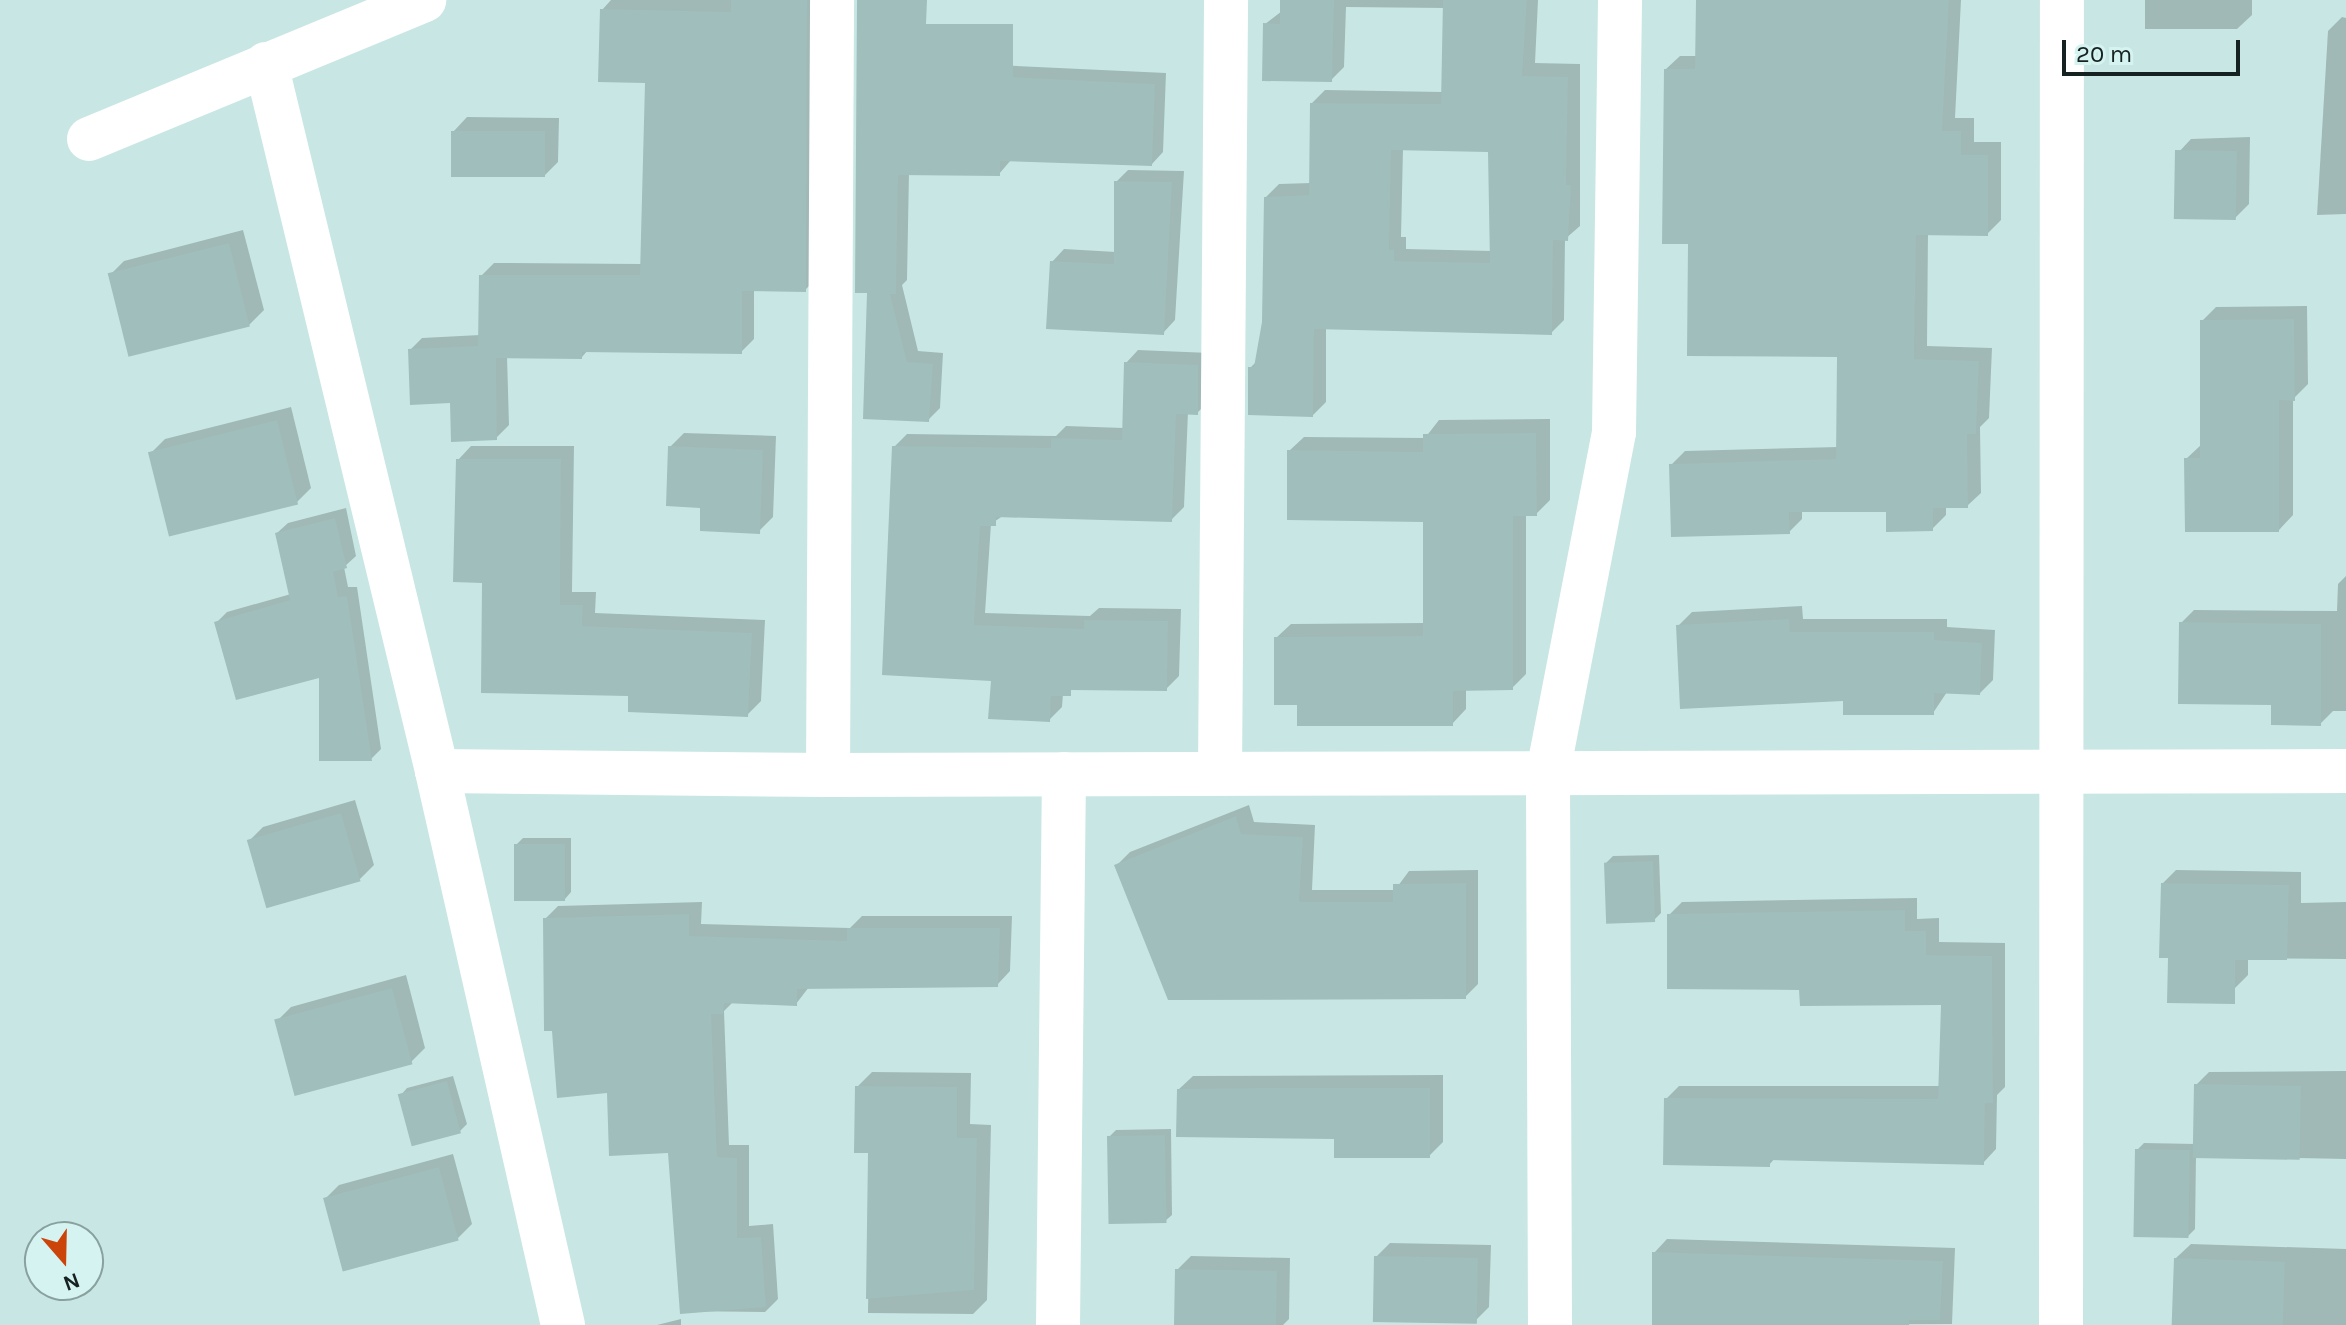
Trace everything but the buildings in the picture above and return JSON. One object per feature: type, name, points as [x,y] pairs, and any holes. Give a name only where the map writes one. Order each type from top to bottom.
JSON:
[{"type":"street","points":[[89,139],[424,0]]},
{"type":"street","points":[[828,775],[832,0]]},
{"type":"street","points":[[1220,772],[1226,0]]},
{"type":"street","points":[[1550,1325],[1548,772],[1614,432],[1620,0]]},
{"type":"street","points":[[2061,1325],[2062,0]]},
{"type":"street","points":[[266,64],[437,771],[563,1325]]},
{"type":"street","points":[[437,771],[828,775],[2346,771]]},
{"type":"street","points":[[1058,1325],[1064,774]]}]
